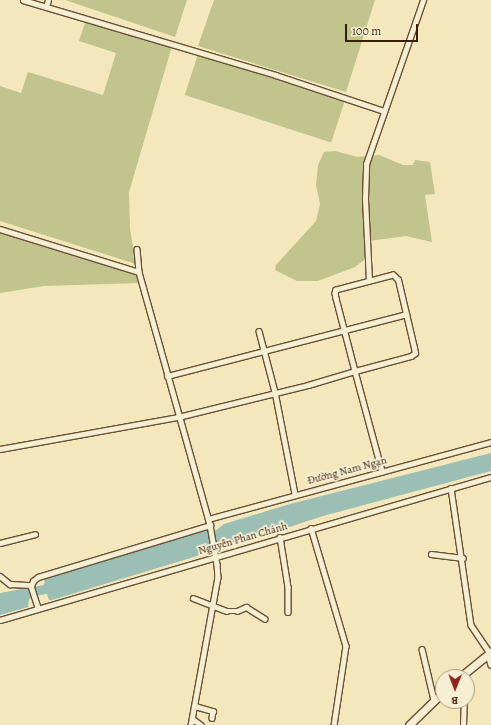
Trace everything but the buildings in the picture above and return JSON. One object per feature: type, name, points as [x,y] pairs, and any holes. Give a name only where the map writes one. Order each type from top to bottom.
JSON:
[{"type":"main road","points":[[470,669],[489,653]]},
{"type":"main road","points":[[409,725],[434,700]]},
{"type":"street","points":[[23,0],[276,75],[384,111]]},
{"type":"street","points":[[46,7],[48,0]]},
{"type":"street","points":[[369,281],[366,261],[366,164],[423,0]]},
{"type":"street","points":[[0,229],[139,272]]},
{"type":"street","points":[[137,250],[139,272],[178,417],[208,519],[216,554],[218,577],[192,725]]},
{"type":"street","points":[[0,449],[178,417],[355,371],[414,355],[414,348],[396,276],[369,281],[336,290],[355,371],[382,471]]},
{"type":"street","points":[[167,376],[265,352],[406,314]]},
{"type":"street","points":[[259,331],[275,392],[295,494]]},
{"type":"street","name":"Đường Nam Ngạn","points":[[208,519],[295,494],[491,442]]},
{"type":"street","name":"Nguyễn Phan Chánh","points":[[0,620],[216,554],[491,477]]},
{"type":"street","points":[[451,488],[463,558],[471,625],[489,653],[491,665]]},
{"type":"street","points":[[31,586],[38,577],[210,527]]},
{"type":"street","points":[[311,528],[346,646],[334,725]]},
{"type":"street","points":[[0,543],[35,534]]},
{"type":"street","points":[[280,537],[288,587],[288,612]]},
{"type":"street","points":[[432,554],[463,558]]},
{"type":"street","points":[[0,576],[10,584],[31,586]]},
{"type":"street","points":[[31,586],[38,609]]},
{"type":"street","points":[[193,598],[212,606],[235,612],[246,607],[265,619]]},
{"type":"street","points":[[422,649],[434,700]]},
{"type":"street","points":[[195,706],[213,711],[212,718]]},
{"type":"street","points":[[463,725],[464,709]]},
{"type":"street","points":[[193,718],[201,725]]},
{"type":"green space","points":[[65,0],[187,0],[175,37]]},
{"type":"green space","points":[[214,0],[375,0],[346,92],[198,46]]},
{"type":"green space","points":[[86,20],[172,46],[129,192],[130,229],[136,264],[0,221],[0,86],[21,93],[28,72],[103,95],[116,53],[79,41]]},
{"type":"green space","points":[[198,54],[344,102],[331,142],[185,95]]},
{"type":"green space","points":[[335,151],[358,157],[379,155],[403,165],[413,165],[415,160],[430,162],[435,194],[425,195],[432,242],[406,236],[368,241],[364,260],[355,267],[318,281],[297,281],[275,270],[276,265],[316,221],[320,204],[316,185],[318,165],[324,152]]},
{"type":"green space","points":[[0,233],[138,274],[140,283],[44,286],[0,293]]},
{"type":"water","points":[[491,453],[491,471],[323,516],[229,547],[221,546],[217,550],[52,600],[49,600],[47,594],[40,595],[29,599],[28,607],[0,615],[0,593],[44,585],[45,577],[157,543],[209,529],[215,531],[224,524],[290,504]]}]
